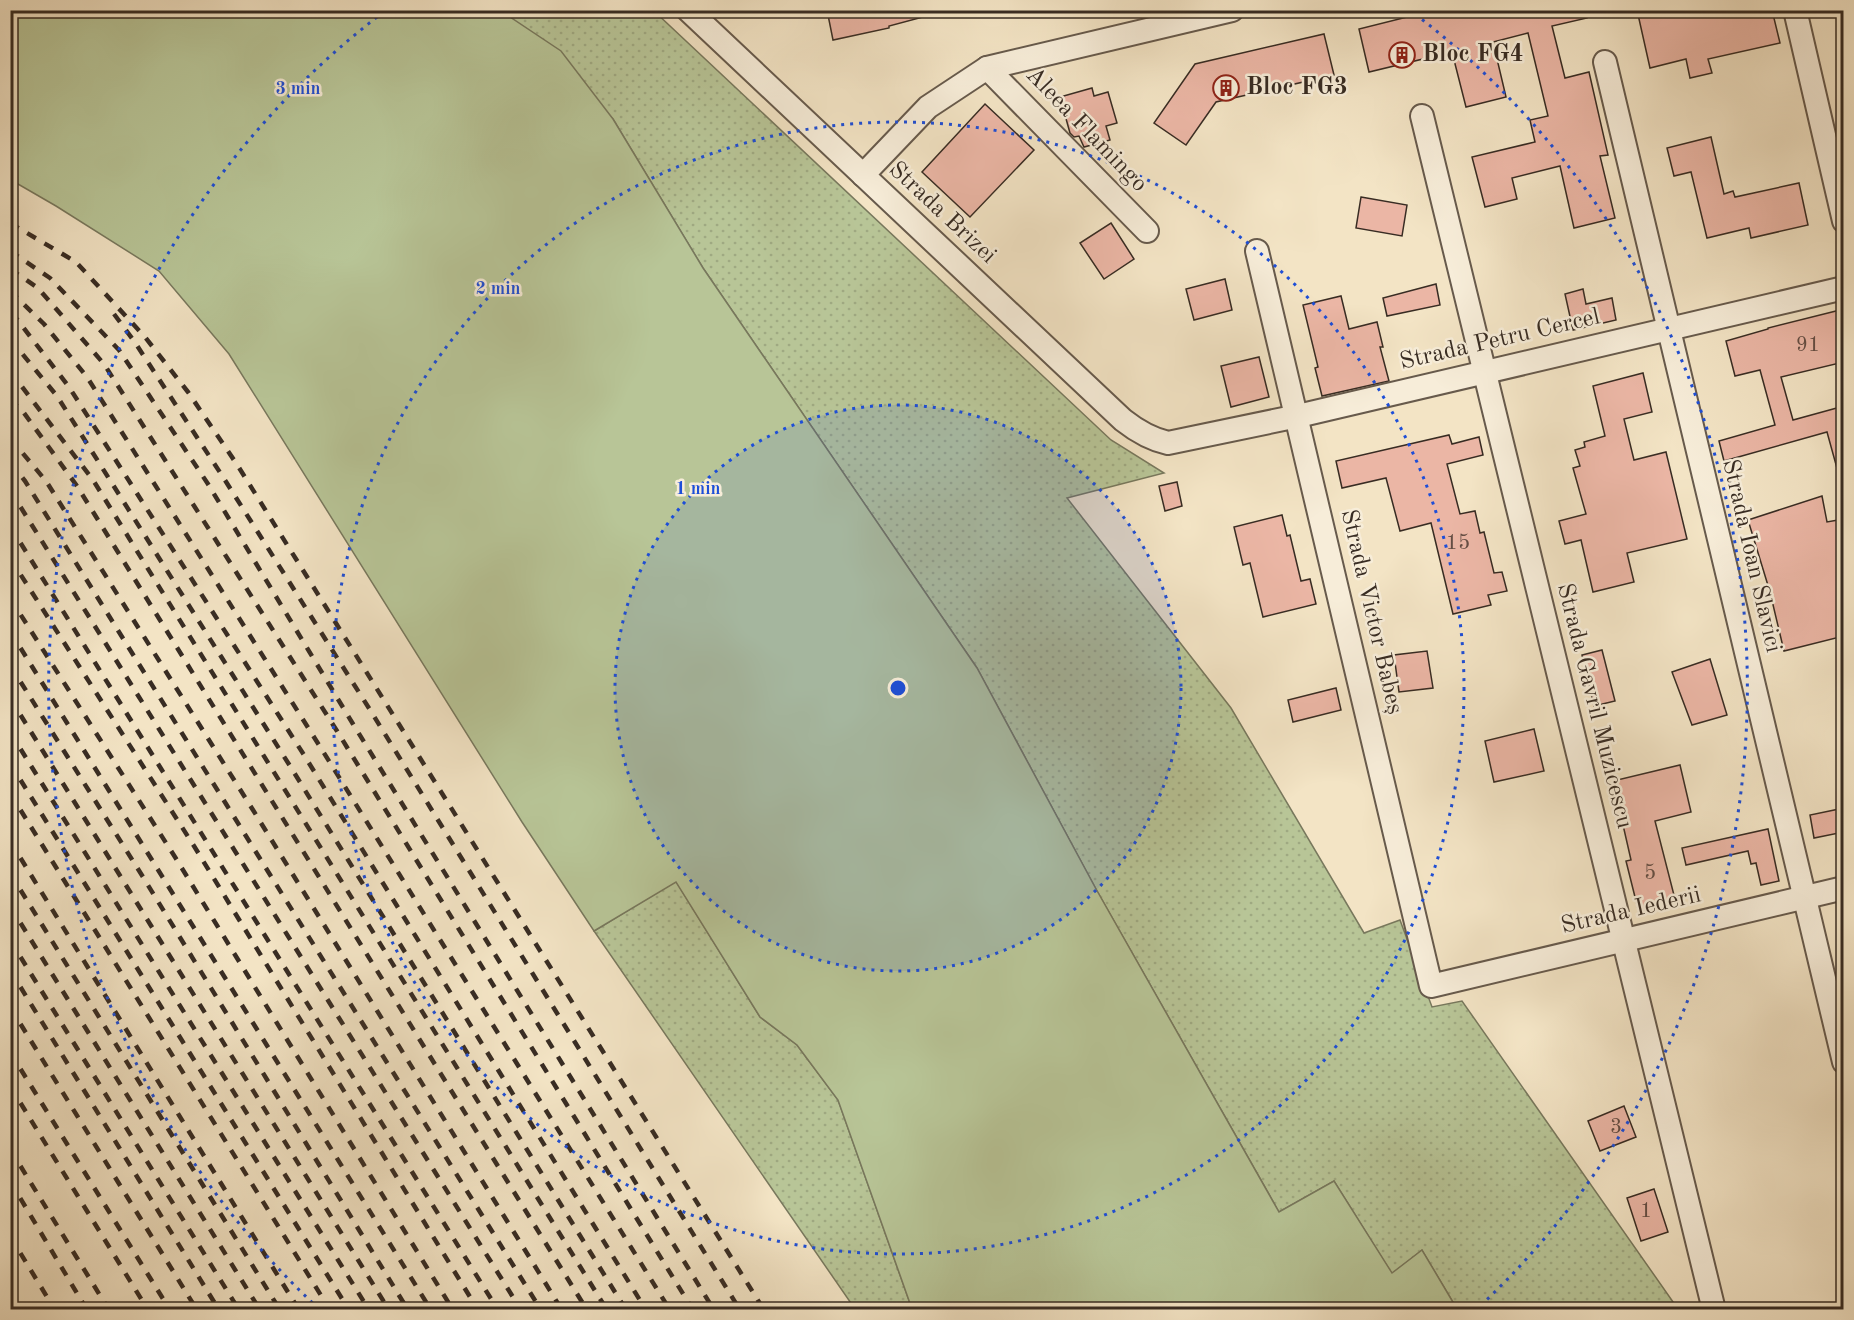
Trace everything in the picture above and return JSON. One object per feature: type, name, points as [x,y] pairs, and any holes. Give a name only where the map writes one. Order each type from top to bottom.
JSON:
[{"type":"street","name":"Strada Brizei","points":[[688,10],[1123,420],[1138,432],[1154,440],[1168,443]]},
{"type":"street","points":[[863,175],[928,107],[987,68],[1232,10]]},
{"type":"street","points":[[1795,10],[1844,221]]},
{"type":"street","name":"Strada Ioan Slavici","points":[[1605,62],[1844,1062]]},
{"type":"street","name":"Aleea Flamingo","points":[[987,68],[1147,231]]},
{"type":"street","name":"Strada Gavril Muzicescu","points":[[1422,116],[1714,1310]]},
{"type":"street","name":"Strada Victor Babeș","points":[[1257,251],[1298,416],[1431,986]]},
{"type":"street","name":"Strada Petru Cercel","points":[[1168,443],[1298,416],[1844,288]]},
{"type":"street","name":"Strada Iederii","points":[[1431,986],[1844,888]]},
{"type":"green space","points":[[11,10],[501,11],[561,51],[613,119],[703,268],[977,668],[1096,889],[1279,1212],[1334,1181],[1392,1273],[1422,1250],[1457,1309],[912,1309],[838,1100],[797,1045],[760,1017],[676,882],[594,931],[522,822],[229,354],[159,271],[11,180]]},
{"type":"green space","points":[[501,11],[654,11],[1111,440],[1164,473],[1067,498],[1231,708],[1364,933],[1400,920],[1432,1007],[1462,1001],[1678,1309],[1457,1309],[1422,1250],[1392,1274],[1334,1181],[1279,1212],[1096,889],[977,668],[703,268],[613,119]]},
{"type":"green space","points":[[676,881],[760,1017],[797,1045],[838,1100],[912,1309],[855,1309],[594,931]]},
{"type":"building","points":[[827,10],[922,10],[923,17],[889,26],[889,28],[833,40]]},
{"type":"building","points":[[1435,10],[1586,10],[1587,18],[1552,26],[1565,78],[1589,72],[1608,155],[1600,156],[1615,218],[1574,228],[1560,166],[1512,178],[1517,199],[1485,207],[1472,157],[1535,142],[1530,120],[1548,116],[1528,33],[1493,42],[1506,97],[1466,107],[1452,52],[1369,72],[1359,29]]},
{"type":"building","points":[[1637,10],[1772,10],[1780,43],[1708,59],[1712,73],[1690,78],[1686,59],[1650,68]]},
{"type":"building","name":"Bloc FG3","points":[[1324,34],[1334,75],[1216,102],[1186,145],[1154,123],[1195,64]]},
{"type":"building","points":[[1092,88],[1094,96],[1108,92],[1117,123],[1106,126],[1110,140],[1084,147],[1079,136],[1074,137],[1070,133],[1060,97]]},
{"type":"building","points":[[985,104],[1034,150],[970,217],[922,172]]},
{"type":"building","points":[[1711,137],[1724,194],[1733,191],[1735,197],[1799,183],[1808,225],[1751,238],[1749,228],[1707,238],[1691,172],[1674,176],[1667,148]]},
{"type":"building","points":[[1361,197],[1407,205],[1402,236],[1356,228]]},
{"type":"building","points":[[1111,223],[1134,259],[1104,279],[1080,243]]},
{"type":"building","points":[[1225,279],[1232,310],[1194,320],[1186,289]]},
{"type":"building","points":[[1436,284],[1440,305],[1387,316],[1383,298]]},
{"type":"building","points":[[1583,289],[1586,304],[1612,298],[1616,320],[1573,330],[1565,294]]},
{"type":"building","points":[[1341,296],[1349,329],[1377,322],[1383,347],[1380,347],[1389,381],[1322,396],[1315,368],[1318,367],[1303,305]]},
{"type":"building","points":[[1844,309],[1844,362],[1781,377],[1793,420],[1844,406],[1844,471],[1838,472],[1827,432],[1724,461],[1719,441],[1775,425],[1760,370],[1735,376],[1726,341]]},
{"type":"building","points":[[1259,357],[1269,397],[1231,407],[1221,366]]},
{"type":"building","points":[[1643,373],[1652,412],[1624,419],[1634,460],[1666,452],[1687,539],[1627,553],[1634,582],[1593,592],[1581,540],[1565,544],[1559,521],[1586,514],[1573,468],[1580,466],[1575,450],[1585,447],[1584,442],[1605,436],[1593,386]]},
{"type":"building","points":[[1449,435],[1452,444],[1479,437],[1483,455],[1447,464],[1460,514],[1475,511],[1480,533],[1484,532],[1494,573],[1502,572],[1507,591],[1488,595],[1491,605],[1453,614],[1431,523],[1400,531],[1386,478],[1342,488],[1336,461]]},
{"type":"building","points":[[1177,482],[1182,506],[1165,511],[1159,486]]},
{"type":"building","points":[[1822,496],[1827,522],[1844,519],[1844,636],[1784,651],[1770,592],[1748,520]]},
{"type":"building","points":[[1282,515],[1287,536],[1290,535],[1301,581],[1310,579],[1316,604],[1263,617],[1250,563],[1243,565],[1234,527]]},
{"type":"building","points":[[1602,650],[1615,701],[1594,706],[1582,655]]},
{"type":"building","points":[[1427,651],[1433,688],[1399,692],[1394,655]]},
{"type":"building","points":[[1710,659],[1727,715],[1692,725],[1672,672]]},
{"type":"building","points":[[1336,688],[1341,710],[1293,722],[1288,700]]},
{"type":"building","points":[[1534,729],[1544,771],[1494,782],[1485,741]]},
{"type":"building","points":[[1680,765],[1691,812],[1655,821],[1676,903],[1639,913],[1626,861],[1631,860],[1613,781]]},
{"type":"building","points":[[1844,808],[1844,832],[1814,838],[1810,815]]},
{"type":"building","points":[[1768,829],[1779,881],[1761,885],[1756,863],[1751,864],[1748,851],[1686,865],[1682,848]]},
{"type":"building","points":[[1624,1106],[1636,1137],[1600,1151],[1588,1121]]},
{"type":"building","points":[[1654,1189],[1668,1232],[1641,1241],[1627,1198]]},
{"type":"railway","points":[[10,223],[76,262],[145,337],[188,392],[238,466],[764,1310]]},
{"type":"railway","points":[[10,251],[50,278],[119,350],[208,484],[714,1310]]},
{"type":"railway","points":[[10,269],[38,288],[104,364],[337,731],[693,1310]]},
{"type":"railway","points":[[10,291],[44,324],[87,377],[670,1310]]},
{"type":"railway","points":[[10,314],[16,318],[69,387],[304,755],[646,1310]]},
{"type":"railway","points":[[114,314],[223,477],[372,713],[740,1310]]},
{"type":"railway","points":[[10,339],[57,396],[290,766],[626,1310]]},
{"type":"railway","points":[[10,371],[93,480],[607,1310]]},
{"type":"railway","points":[[10,399],[24,413],[77,486],[587,1310]]},
{"type":"railway","points":[[10,438],[46,481],[253,810],[562,1310]]},
{"type":"railway","points":[[10,462],[25,481],[541,1310]]},
{"type":"railway","points":[[10,490],[521,1310]]},
{"type":"railway","points":[[10,526],[498,1310]]},
{"type":"railway","points":[[10,558],[194,846],[478,1310]]},
{"type":"railway","points":[[10,598],[175,857],[453,1310]]},
{"type":"railway","points":[[10,631],[431,1310]]},
{"type":"railway","points":[[10,665],[143,877],[408,1310]]},
{"type":"railway","points":[[10,698],[389,1310]]},
{"type":"railway","points":[[10,732],[369,1310]]},
{"type":"railway","points":[[10,763],[349,1310]]},
{"type":"railway","points":[[10,793],[330,1310]]},
{"type":"railway","points":[[10,841],[299,1310]]},
{"type":"railway","points":[[10,873],[280,1310]]},
{"type":"railway","points":[[10,906],[260,1310]]},
{"type":"railway","points":[[10,940],[239,1310]]},
{"type":"railway","points":[[10,970],[219,1310]]},
{"type":"railway","points":[[10,1007],[197,1310]]},
{"type":"railway","points":[[10,1052],[170,1310]]},
{"type":"railway","points":[[10,1086],[148,1310]]},
{"type":"railway","points":[[10,1149],[109,1310]]},
{"type":"railway","points":[[10,1181],[87,1310]]},
{"type":"railway","points":[[10,1236],[55,1310]]},
{"type":"place","name":"Bloc FG4","points":[[1402,55]]},
{"type":"place","name":"Bloc FG3","points":[[1226,88]]}]
